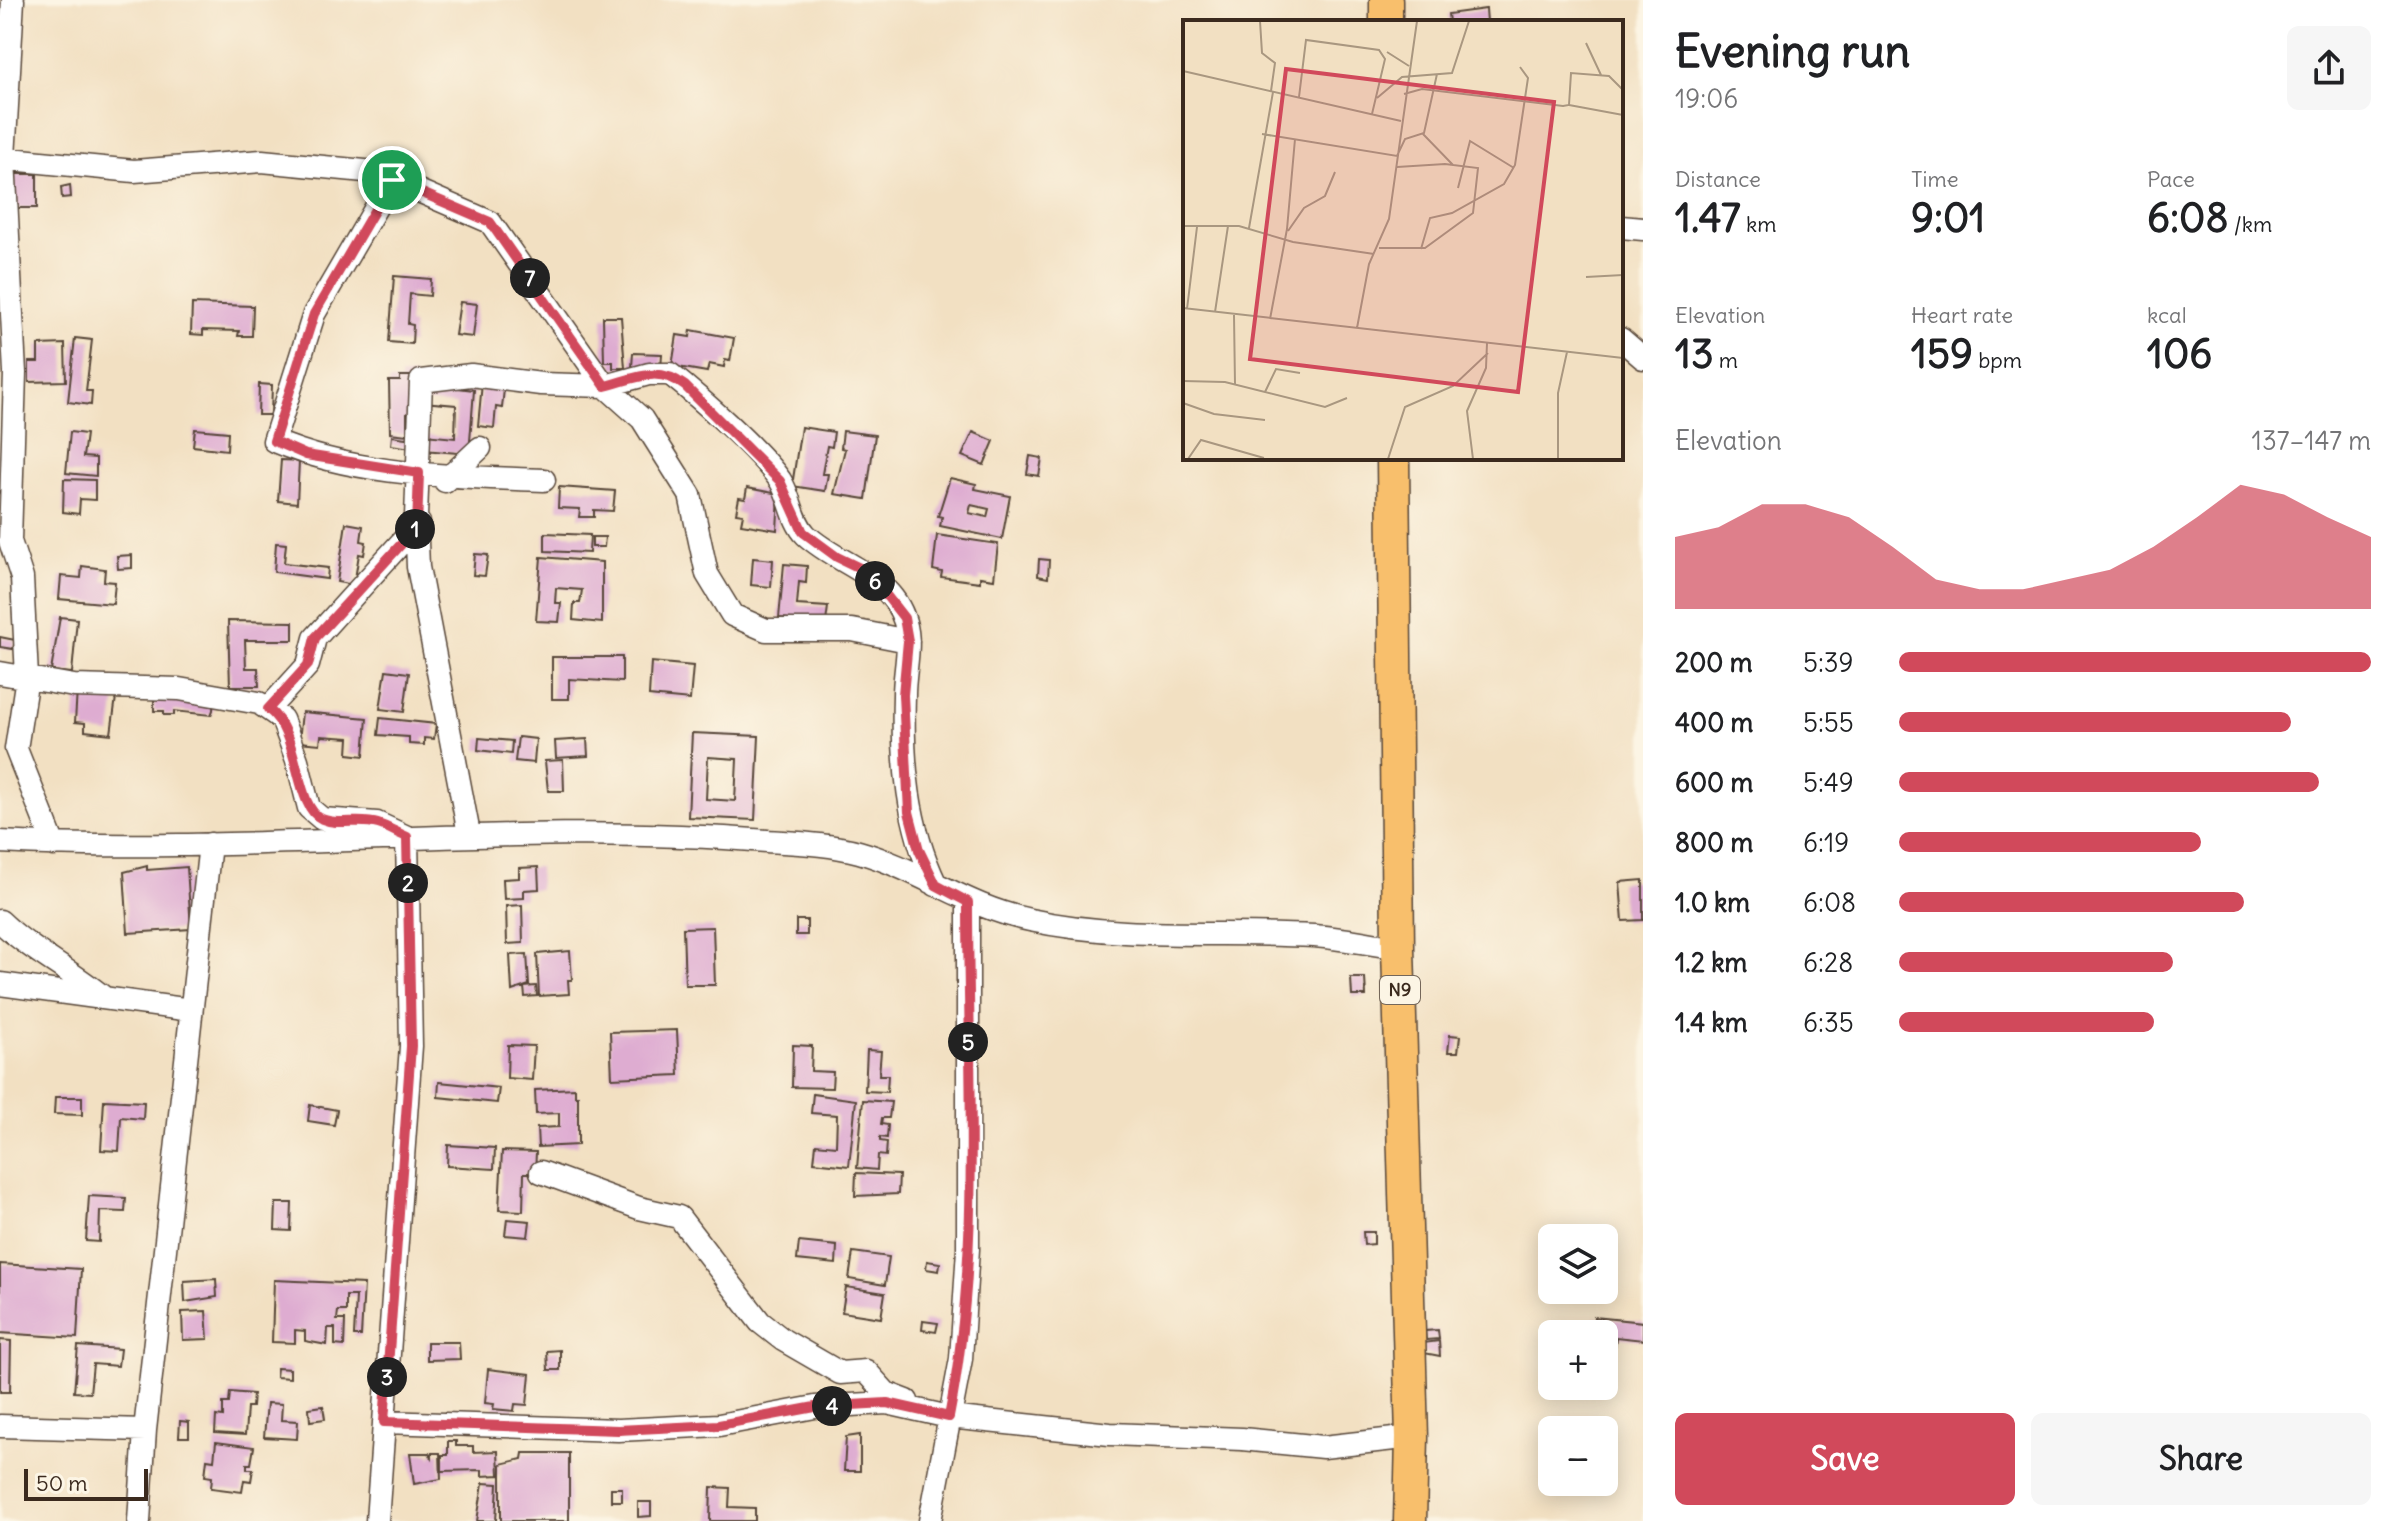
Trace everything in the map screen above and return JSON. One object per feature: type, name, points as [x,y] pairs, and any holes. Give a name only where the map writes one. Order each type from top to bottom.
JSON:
[{"type":"highway","name":"N9","points":[[1393,460],[1398,948],[1412,1437],[1410,1521]]},
{"type":"street","points":[[13,0],[2,158],[15,373],[10,541],[22,578],[27,677],[16,749],[54,845]]},
{"type":"street","points":[[2,158],[134,171],[262,161],[375,172],[490,222],[605,386],[642,419],[690,495],[707,574],[732,615],[766,630],[852,630],[908,641]]},
{"type":"street","points":[[392,180],[314,314],[274,441],[321,458],[419,473],[544,480]]},
{"type":"street","points":[[1623,227],[1643,229]]},
{"type":"street","points":[[1623,341],[1643,358]]},
{"type":"street","points":[[469,834],[418,567],[421,381],[471,375],[541,384],[605,386],[670,374],[780,481],[803,532],[837,557],[868,572],[904,618],[908,641],[903,695],[909,812],[919,850],[936,885]]},
{"type":"street","points":[[268,709],[308,665],[315,638],[417,527],[433,492],[480,448]]},
{"type":"street","points":[[0,673],[74,686],[179,689],[259,703],[282,719],[297,760],[309,808],[322,819],[377,823],[407,837]]},
{"type":"street","points":[[0,842],[54,845],[210,844],[469,834],[642,835],[819,845],[859,852],[968,902],[1030,920],[1091,929],[1316,936],[1398,948]]},
{"type":"street","points":[[377,1521],[411,1046],[407,837]]},
{"type":"street","points":[[139,1521],[145,1430],[210,844]]},
{"type":"street","points":[[930,1521],[961,1359],[968,1249],[968,902]]},
{"type":"street","points":[[0,921],[34,950],[79,977],[103,997]]},
{"type":"street","points":[[0,984],[191,1010]]},
{"type":"street","points":[[541,1172],[626,1204],[679,1217],[760,1322],[783,1340],[840,1373],[866,1371],[886,1393],[949,1417]]},
{"type":"street","points":[[384,1422],[618,1430],[719,1425],[815,1407],[887,1403],[949,1417],[1110,1434],[1242,1439],[1323,1447],[1412,1437]]},
{"type":"street","points":[[0,1426],[145,1430]]},
{"type":"building","points":[[1486,9],[1487,20],[1449,20],[1448,14]]},
{"type":"building","points":[[8,174],[37,174],[37,208],[8,208]]},
{"type":"building","points":[[70,185],[71,197],[62,198],[61,187]]},
{"type":"building","points":[[394,276],[431,279],[430,296],[410,294],[408,324],[413,325],[412,344],[389,342]]},
{"type":"building","points":[[460,302],[477,304],[473,337],[455,335]]},
{"type":"building","points":[[192,304],[253,306],[252,336],[238,336],[239,331],[203,330],[203,335],[191,334]]},
{"type":"building","points":[[603,317],[621,317],[625,368],[613,368],[613,362],[604,362]]},
{"type":"building","points":[[691,330],[734,338],[730,361],[725,360],[724,367],[709,364],[707,372],[672,366],[677,335],[690,337]]},
{"type":"building","points":[[75,338],[92,340],[86,391],[92,391],[91,405],[68,402]]},
{"type":"building","points":[[65,344],[66,381],[29,382],[29,362],[38,362],[38,345]]},
{"type":"building","points":[[633,353],[662,354],[661,369],[632,367]]},
{"type":"building","points":[[400,376],[415,376],[415,414],[407,414],[407,435],[390,433],[389,381],[400,381]]},
{"type":"building","points":[[482,383],[504,389],[502,408],[496,407],[494,428],[478,426]]},
{"type":"building","points":[[259,384],[272,385],[271,415],[258,415]]},
{"type":"building","points":[[425,384],[474,390],[469,454],[424,450],[425,435],[455,438],[456,405],[423,402]]},
{"type":"building","points":[[801,427],[834,432],[832,447],[827,446],[822,474],[828,474],[825,491],[792,486]]},
{"type":"building","points":[[195,429],[228,432],[227,450],[193,446]]},
{"type":"building","points":[[843,431],[875,435],[866,499],[834,494],[845,449],[841,448]]},
{"type":"building","points":[[70,432],[86,434],[83,457],[96,458],[96,476],[66,473]]},
{"type":"building","points":[[973,432],[994,441],[984,465],[962,456]]},
{"type":"building","points":[[392,436],[419,440],[418,449],[391,445]]},
{"type":"building","points":[[1030,456],[1042,458],[1039,476],[1027,474]]},
{"type":"building","points":[[281,460],[299,461],[297,503],[278,501]]},
{"type":"building","points":[[950,478],[976,484],[975,489],[1010,496],[1002,539],[940,526],[942,517],[938,516]],"holes":[[[971,505],[989,509],[987,517],[969,513]]]},
{"type":"building","points":[[64,479],[95,480],[95,500],[80,499],[79,514],[63,512]]},
{"type":"building","points":[[559,487],[615,491],[613,511],[594,510],[594,517],[579,517],[580,509],[558,508]]},
{"type":"building","points":[[747,488],[779,494],[777,530],[741,524],[743,514],[736,513],[739,498],[745,499]]},
{"type":"building","points":[[346,523],[363,526],[361,541],[366,542],[364,555],[359,554],[354,585],[337,582]]},
{"type":"building","points":[[545,533],[590,535],[589,553],[545,551]]},
{"type":"building","points":[[937,535],[998,544],[994,579],[980,577],[980,582],[941,577],[942,572],[933,570]]},
{"type":"building","points":[[592,537],[605,537],[604,547],[592,547]]},
{"type":"building","points":[[276,543],[286,544],[284,563],[328,568],[327,579],[274,572]]},
{"type":"building","points":[[475,554],[488,555],[485,576],[473,575]]},
{"type":"building","points":[[132,555],[132,568],[118,569],[117,556]]},
{"type":"building","points":[[541,557],[602,562],[602,623],[573,620],[574,603],[580,603],[582,590],[556,588],[555,603],[561,603],[559,622],[536,621]]},
{"type":"building","points":[[753,558],[773,560],[771,587],[751,585]]},
{"type":"building","points":[[1039,559],[1049,560],[1048,578],[1038,576]]},
{"type":"building","points":[[784,564],[807,566],[806,583],[799,582],[797,605],[828,607],[826,622],[779,618]]},
{"type":"building","points":[[82,566],[105,569],[104,581],[115,582],[113,604],[59,599],[61,576],[81,578]]},
{"type":"building","points":[[60,617],[77,619],[72,673],[51,671]]},
{"type":"building","points":[[228,621],[293,622],[293,640],[245,640],[246,668],[258,668],[259,686],[230,686]]},
{"type":"building","points":[[0,637],[15,640],[13,649],[0,647]]},
{"type":"building","points":[[552,657],[622,657],[622,682],[569,679],[569,699],[552,699]]},
{"type":"building","points":[[651,662],[693,666],[690,700],[649,696]]},
{"type":"building","points":[[386,670],[409,673],[404,712],[380,709]]},
{"type":"building","points":[[77,690],[116,697],[111,734],[85,731],[85,723],[75,722]]},
{"type":"building","points":[[154,694],[214,695],[213,710],[211,715],[174,711],[174,715],[164,715],[164,711],[154,711]]},
{"type":"building","points":[[302,712],[367,718],[364,756],[348,754],[349,738],[321,736],[320,744],[299,742]]},
{"type":"building","points":[[380,718],[436,724],[434,739],[424,738],[424,745],[409,744],[409,737],[378,735]]},
{"type":"building","points":[[692,733],[759,736],[755,820],[688,817]],"holes":[[[708,757],[737,759],[735,801],[706,799]]]},
{"type":"building","points":[[518,737],[536,739],[534,763],[515,761]]},
{"type":"building","points":[[479,738],[512,741],[511,754],[478,750]]},
{"type":"building","points":[[587,739],[588,756],[556,758],[555,741]]},
{"type":"building","points":[[563,760],[564,791],[548,791],[545,761]]},
{"type":"building","points":[[147,866],[147,870],[187,867],[191,929],[128,933],[124,872]]},
{"type":"building","points":[[538,867],[539,889],[524,890],[524,898],[504,899],[503,879],[519,878],[519,868]]},
{"type":"building","points":[[1643,880],[1643,920],[1623,921],[1620,882]]},
{"type":"building","points":[[522,905],[523,943],[507,944],[506,906]]},
{"type":"building","points":[[796,920],[807,920],[807,935],[796,935]]},
{"type":"building","points":[[713,927],[715,985],[685,985],[683,928]]},
{"type":"building","points":[[570,951],[572,980],[568,980],[569,994],[539,996],[537,954]]},
{"type":"building","points":[[527,954],[529,985],[512,991],[510,955]]},
{"type":"building","points":[[1351,978],[1365,978],[1366,996],[1352,996]]},
{"type":"building","points":[[536,986],[537,996],[525,997],[524,987]]},
{"type":"building","points":[[677,1030],[679,1075],[612,1078],[610,1032]]},
{"type":"building","points":[[1450,1035],[1460,1036],[1458,1052],[1448,1052]]},
{"type":"building","points":[[508,1045],[534,1046],[532,1080],[507,1078]]},
{"type":"building","points":[[793,1045],[812,1046],[811,1071],[833,1072],[832,1088],[792,1087]]},
{"type":"building","points":[[867,1050],[881,1051],[879,1075],[888,1075],[887,1092],[865,1091]]},
{"type":"building","points":[[439,1082],[499,1088],[497,1103],[438,1097]]},
{"type":"building","points":[[575,1088],[575,1096],[578,1096],[578,1145],[538,1147],[537,1128],[559,1127],[559,1113],[536,1114],[535,1090]]},
{"type":"building","points":[[813,1094],[856,1100],[849,1166],[814,1162],[816,1144],[836,1146],[837,1115],[811,1113]]},
{"type":"building","points":[[55,1097],[82,1097],[82,1115],[54,1114]]},
{"type":"building","points":[[104,1100],[144,1102],[143,1119],[121,1117],[119,1151],[101,1150]]},
{"type":"building","points":[[863,1100],[891,1102],[889,1118],[882,1118],[881,1124],[888,1125],[887,1138],[880,1137],[880,1141],[887,1142],[886,1156],[878,1155],[877,1170],[857,1168]]},
{"type":"building","points":[[310,1105],[337,1110],[334,1125],[308,1121]]},
{"type":"building","points":[[448,1145],[495,1148],[494,1169],[447,1166]]},
{"type":"building","points":[[502,1151],[536,1152],[535,1173],[524,1173],[523,1211],[499,1210]]},
{"type":"building","points":[[856,1173],[899,1175],[898,1194],[855,1196]]},
{"type":"building","points":[[89,1196],[126,1198],[125,1212],[100,1211],[99,1242],[86,1241]]},
{"type":"building","points":[[276,1203],[292,1203],[291,1231],[275,1230]]},
{"type":"building","points":[[507,1219],[530,1221],[528,1237],[505,1235]]},
{"type":"building","points":[[1363,1232],[1374,1232],[1374,1244],[1364,1245]]},
{"type":"building","points":[[799,1242],[837,1246],[836,1264],[797,1260]]},
{"type":"building","points":[[853,1252],[889,1257],[885,1285],[849,1279]]},
{"type":"building","points":[[927,1261],[940,1263],[939,1271],[926,1269]]},
{"type":"building","points":[[0,1264],[81,1269],[77,1338],[0,1333]]},
{"type":"building","points":[[216,1279],[217,1297],[185,1302],[184,1281]]},
{"type":"building","points":[[274,1280],[364,1284],[361,1336],[354,1336],[356,1296],[346,1296],[346,1311],[338,1311],[337,1320],[345,1320],[344,1346],[335,1345],[335,1328],[328,1328],[327,1345],[305,1341],[305,1331],[295,1330],[295,1343],[272,1342]]},
{"type":"building","points":[[846,1287],[885,1293],[881,1318],[842,1312]]},
{"type":"building","points":[[206,1311],[208,1339],[183,1340],[182,1312]]},
{"type":"building","points":[[1594,1317],[1643,1322],[1643,1340],[1618,1337],[1618,1320],[1594,1320]]},
{"type":"building","points":[[923,1321],[938,1323],[936,1332],[922,1330]]},
{"type":"building","points":[[1438,1330],[1439,1339],[1426,1340],[1425,1331]]},
{"type":"building","points":[[0,1340],[11,1341],[10,1392],[0,1392]]},
{"type":"building","points":[[1439,1341],[1440,1356],[1424,1353],[1423,1343]]},
{"type":"building","points":[[427,1342],[459,1342],[460,1359],[427,1360]]},
{"type":"building","points":[[78,1346],[120,1349],[118,1366],[93,1364],[90,1393],[74,1392]]},
{"type":"building","points":[[560,1350],[560,1370],[548,1370],[547,1351]]},
{"type":"building","points":[[277,1368],[290,1369],[290,1378],[276,1377]]},
{"type":"building","points":[[488,1369],[530,1374],[527,1405],[515,1404],[514,1411],[493,1409],[494,1404],[485,1403]]},
{"type":"building","points":[[230,1392],[253,1394],[252,1407],[247,1407],[245,1435],[215,1433],[216,1416],[223,1417],[223,1403],[229,1403]]},
{"type":"building","points":[[267,1403],[282,1404],[281,1420],[298,1421],[297,1439],[264,1437]]},
{"type":"building","points":[[323,1406],[325,1419],[310,1421],[309,1408]]},
{"type":"building","points":[[180,1421],[189,1422],[189,1437],[179,1437]]},
{"type":"building","points":[[860,1435],[860,1471],[844,1471],[846,1437]]},
{"type":"building","points":[[448,1441],[456,1441],[456,1446],[473,1446],[473,1452],[498,1451],[499,1475],[482,1476],[482,1470],[442,1471],[442,1455],[448,1455]]},
{"type":"building","points":[[216,1442],[254,1447],[251,1464],[247,1464],[247,1469],[253,1469],[251,1481],[244,1480],[242,1492],[211,1488],[212,1477],[205,1476],[207,1459],[214,1460]]},
{"type":"building","points":[[410,1453],[429,1453],[432,1458],[432,1453],[440,1453],[441,1479],[414,1484]]},
{"type":"building","points":[[523,1453],[569,1453],[569,1521],[501,1521],[501,1464],[522,1459]]},
{"type":"building","points":[[483,1483],[498,1484],[496,1521],[477,1521]]},
{"type":"building","points":[[711,1487],[730,1488],[729,1507],[755,1508],[755,1521],[710,1521]]},
{"type":"building","points":[[611,1488],[622,1488],[622,1501],[611,1501]]},
{"type":"building","points":[[638,1502],[651,1502],[651,1516],[638,1517]]},
{"type":"route","points":[[392,180],[490,222],[605,386],[649,374],[670,374],[685,386],[780,481],[803,532],[837,557],[868,572],[904,618],[908,641],[903,695],[909,812],[919,850],[936,885],[968,902],[968,1249],[961,1359],[949,1417],[887,1403],[815,1407],[719,1425],[618,1430],[384,1422],[411,1046],[407,837],[377,823],[322,819],[309,808],[297,760],[282,719],[268,709],[308,665],[315,638],[417,527],[419,473],[306,455],[274,441],[314,314],[392,180]]}]
